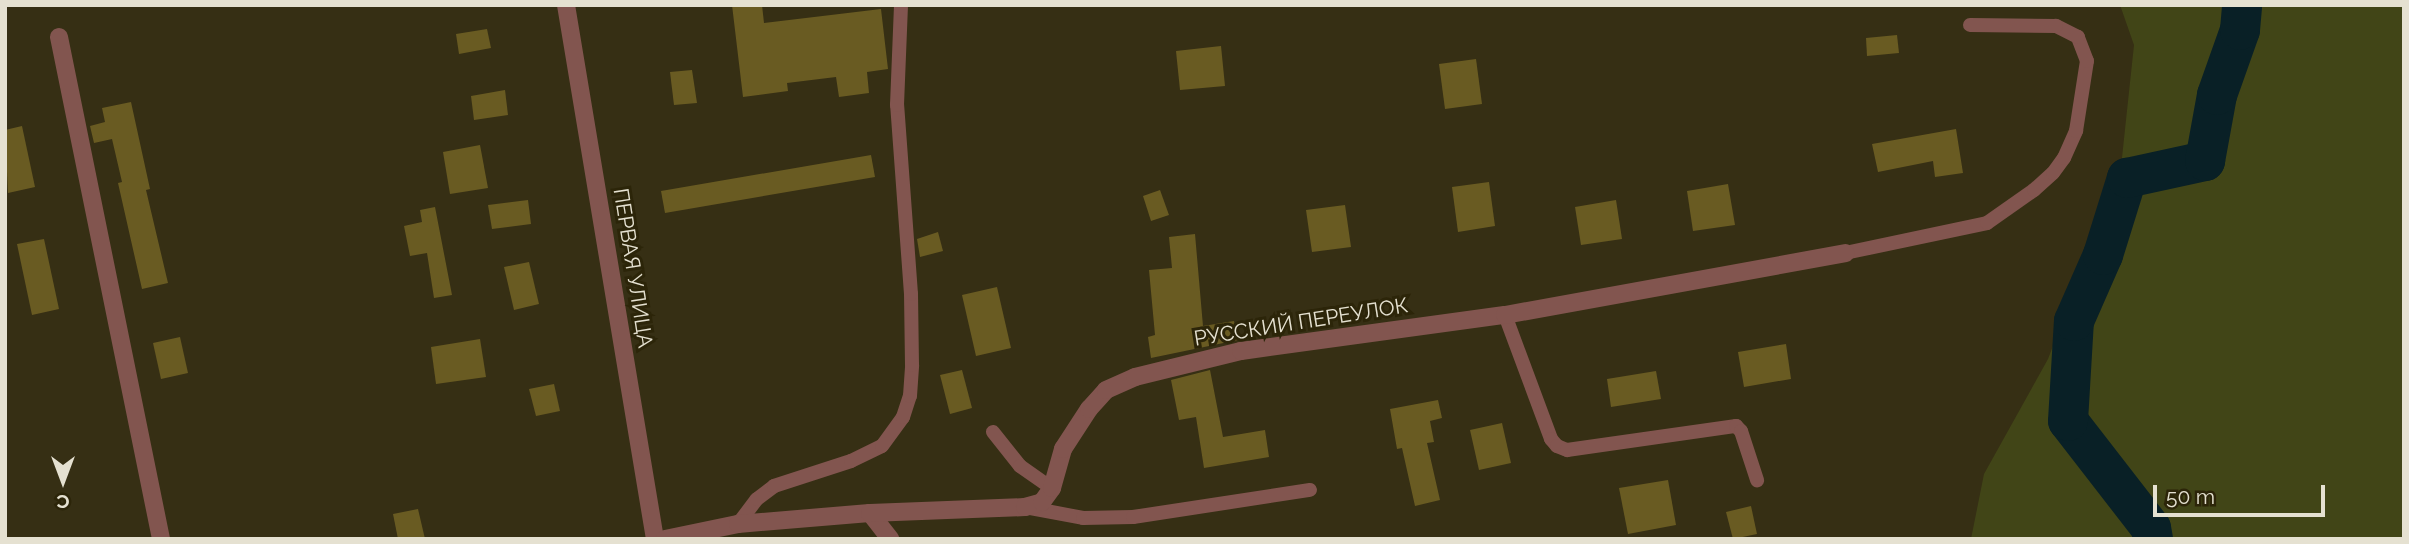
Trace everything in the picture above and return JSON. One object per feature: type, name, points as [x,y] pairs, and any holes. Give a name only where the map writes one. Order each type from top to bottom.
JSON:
[{"type":"street","name":"ПЕРВАЯ УЛИЦА","points":[[566,5],[655,539]]},
{"type":"street","points":[[59,37],[161,539]]},
{"type":"street","name":"РУССКИЙ ПЕРЕУЛОК","points":[[1052,488],[1063,449],[1089,409],[1106,390],[1135,377],[1241,351],[1505,315],[1845,253]]},
{"type":"street","points":[[664,539],[738,524],[870,513],[1024,507],[1042,502],[1052,488]]},
{"type":"street","points":[[870,513],[890,539]]},
{"type":"lane","points":[[738,524],[757,499],[774,486],[851,461],[882,446],[903,417],[910,396],[912,365],[897,96],[901,7]]},
{"type":"lane","points":[[1845,253],[1987,223],[2034,190],[2053,173],[2064,158],[2076,131],[2087,61],[2078,37],[2056,26],[1970,25]]},
{"type":"lane","points":[[1505,315],[1551,439],[1558,446],[1567,450],[1736,426],[1741,431],[1757,480]]},
{"type":"lane","points":[[993,432],[1020,466],[1052,488]]},
{"type":"lane","points":[[1024,507],[1083,517],[1133,517],[1310,490]]},
{"type":"green space","points":[[2120,5],[2404,5],[2404,539],[1971,539],[1984,474],[2048,359],[2121,167],[2134,45]]},
{"type":"building","points":[[732,5],[762,5],[764,23],[881,9],[888,69],[867,72],[869,93],[839,97],[836,77],[787,83],[788,91],[743,97]]},
{"type":"building","points":[[487,29],[491,48],[459,54],[456,34]]},
{"type":"building","points":[[1897,35],[1899,53],[1867,56],[1866,38]]},
{"type":"building","points":[[1221,46],[1225,86],[1180,90],[1176,51]]},
{"type":"building","points":[[1476,59],[1482,104],[1445,109],[1439,64]]},
{"type":"building","points":[[692,70],[697,103],[674,105],[670,72]]},
{"type":"building","points":[[505,90],[508,115],[474,120],[471,96]]},
{"type":"building","points":[[131,102],[150,189],[146,190],[168,283],[142,289],[118,183],[122,182],[112,139],[94,143],[90,126],[105,122],[102,108]]},
{"type":"building","points":[[22,126],[35,187],[8,193],[5,130]]},
{"type":"building","points":[[1956,129],[1963,173],[1935,177],[1933,161],[1878,172],[1872,144]]},
{"type":"building","points":[[480,145],[488,188],[450,194],[443,152]]},
{"type":"building","points":[[871,155],[875,177],[665,213],[661,191]]},
{"type":"building","points":[[1489,182],[1495,226],[1458,232],[1452,187]]},
{"type":"building","points":[[1728,184],[1735,225],[1693,231],[1687,191]]},
{"type":"building","points":[[1160,190],[1169,215],[1151,221],[1143,196]]},
{"type":"building","points":[[528,200],[531,224],[492,229],[488,205]]},
{"type":"building","points":[[1616,200],[1622,239],[1581,245],[1575,207]]},
{"type":"building","points":[[1345,205],[1351,247],[1312,252],[1306,210]]},
{"type":"building","points":[[435,207],[452,295],[434,298],[427,253],[410,256],[404,226],[422,222],[420,210]]},
{"type":"building","points":[[938,232],[943,251],[920,257],[917,239]]},
{"type":"building","points":[[1195,234],[1203,326],[1234,321],[1238,340],[1151,358],[1148,337],[1155,335],[1149,270],[1172,268],[1169,237]]},
{"type":"building","points":[[44,239],[59,309],[32,315],[17,244]]},
{"type":"building","points":[[529,262],[539,304],[514,310],[504,267]]},
{"type":"building","points":[[997,287],[1011,348],[976,356],[962,295]]},
{"type":"building","points":[[180,337],[188,373],[161,379],[153,343]]},
{"type":"building","points":[[480,339],[486,377],[436,384],[431,347]]},
{"type":"building","points":[[1786,344],[1791,379],[1744,387],[1738,352]]},
{"type":"building","points":[[962,370],[972,408],[950,414],[940,375]]},
{"type":"building","points":[[1210,370],[1223,437],[1265,430],[1269,457],[1204,468],[1196,417],[1179,420],[1171,380]]},
{"type":"building","points":[[1656,371],[1661,399],[1611,407],[1607,379]]},
{"type":"building","points":[[554,384],[560,411],[536,416],[529,389]]},
{"type":"building","points":[[1438,400],[1442,418],[1430,421],[1434,442],[1427,443],[1440,500],[1415,506],[1402,448],[1397,449],[1390,409]]},
{"type":"building","points":[[1502,423],[1511,463],[1479,470],[1470,430]]},
{"type":"building","points":[[1668,480],[1676,525],[1628,534],[1619,488]]},
{"type":"building","points":[[1751,506],[1757,534],[1733,539],[1726,512]]},
{"type":"building","points":[[418,509],[425,539],[398,539],[393,514]]},
{"type":"waterway","points":[[2153,539],[2151,528],[2068,421],[2074,321],[2103,255],[2127,178],[2205,161],[2217,95],[2240,30],[2242,5]]}]
